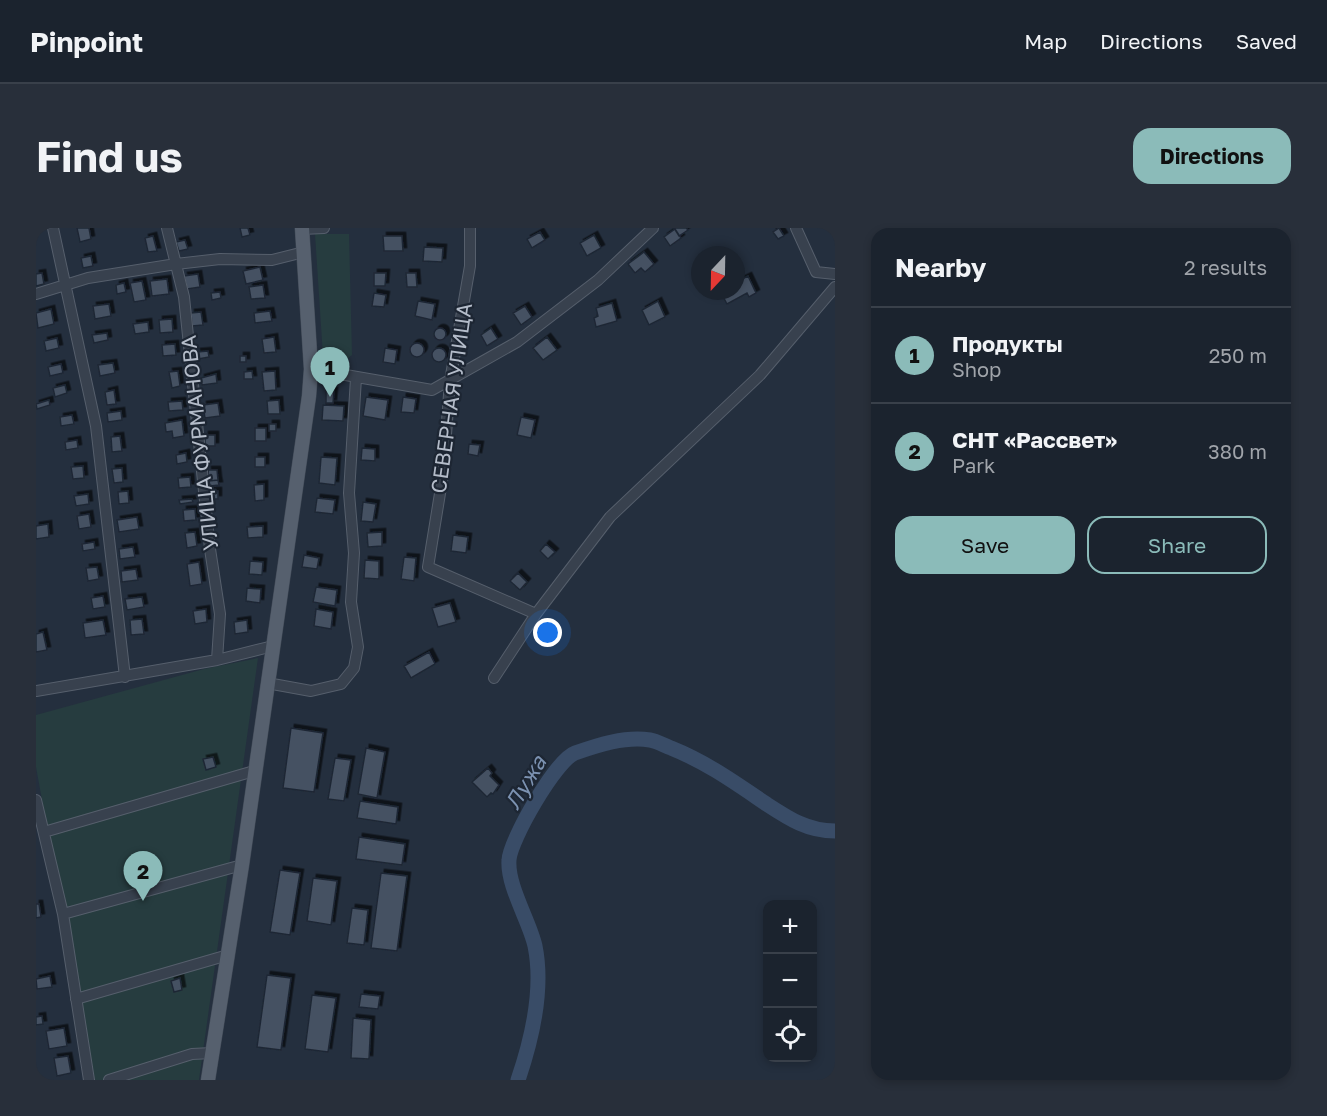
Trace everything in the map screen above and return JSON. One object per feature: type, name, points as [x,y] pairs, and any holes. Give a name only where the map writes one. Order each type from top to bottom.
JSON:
[{"type":"main road","points":[[208,1080],[242,865],[302,449],[311,369],[302,228]]},
{"type":"street","points":[[53,228],[96,426],[125,677]]},
{"type":"street","name":"УЛИЦА ФУРМАНОВА","points":[[167,228],[184,297],[210,549],[220,614],[217,660]]},
{"type":"street","points":[[302,228],[324,228]]},
{"type":"street","name":"СЕВЕРНАЯ УЛИЦА","points":[[470,228],[470,266],[450,381],[443,475],[428,567],[536,614]]},
{"type":"street","points":[[311,369],[335,371],[356,378],[432,390],[517,342],[598,280],[653,228]]},
{"type":"street","points":[[796,228],[816,272],[832,274]]},
{"type":"street","points":[[36,294],[88,278],[176,264],[220,259],[272,260],[304,252]]},
{"type":"street","points":[[495,678],[536,614],[610,517],[760,375],[835,287]]},
{"type":"street","points":[[267,683],[311,691],[341,684],[354,668],[358,646],[351,602],[354,553],[349,493],[356,378]]},
{"type":"street","points":[[36,691],[217,660],[273,646]]},
{"type":"street","points":[[44,832],[254,771]]},
{"type":"street","points":[[36,800],[63,914],[89,1080]]},
{"type":"street","points":[[63,914],[242,865]]},
{"type":"street","points":[[76,999],[228,955]]},
{"type":"street","points":[[109,1080],[192,1054],[212,1053]]},
{"type":"green space","points":[[315,234],[349,234],[352,355],[341,364],[323,356]]},
{"type":"green space","points":[[258,658],[199,1080],[93,1080],[36,767],[36,715],[204,669]]},
{"type":"building","points":[[77,228],[89,228],[91,239],[80,242]]},
{"type":"building","points":[[240,228],[248,228],[250,235],[242,237]]},
{"type":"building","points":[[674,228],[686,228],[688,230],[679,236]]},
{"type":"building","points":[[779,228],[784,236],[778,239],[773,232]]},
{"type":"building","points":[[675,229],[681,238],[670,246],[664,237]]},
{"type":"building","points":[[540,232],[545,240],[532,248],[527,239]]},
{"type":"building","points":[[594,235],[601,248],[587,256],[580,243]]},
{"type":"building","points":[[153,236],[157,251],[148,252],[145,238]]},
{"type":"building","points":[[383,236],[402,236],[403,251],[384,251]]},
{"type":"building","points":[[185,240],[188,249],[179,251],[176,242]]},
{"type":"building","points":[[424,247],[443,248],[442,262],[423,261]]},
{"type":"building","points":[[644,252],[654,264],[645,272],[641,268],[635,273],[628,264]]},
{"type":"building","points":[[91,256],[93,266],[83,268],[81,258]]},
{"type":"building","points":[[260,267],[263,280],[246,284],[243,271]]},
{"type":"building","points":[[42,273],[44,284],[36,286],[36,274]]},
{"type":"building","points":[[374,273],[386,273],[385,286],[374,286]]},
{"type":"building","points":[[406,273],[416,273],[417,287],[407,287]]},
{"type":"building","points":[[198,274],[200,287],[187,289],[184,276]]},
{"type":"building","points":[[748,276],[756,293],[749,297],[747,293],[745,294],[745,278]]},
{"type":"building","points":[[167,279],[169,294],[152,296],[150,281]]},
{"type":"building","points":[[142,281],[146,300],[134,302],[130,283]]},
{"type":"building","points":[[124,283],[126,292],[117,294],[116,285]]},
{"type":"building","points":[[263,285],[265,298],[251,299],[249,287]]},
{"type":"building","points":[[220,292],[221,298],[212,300],[211,293]]},
{"type":"building","points":[[374,293],[386,295],[384,307],[372,306]]},
{"type":"building","points":[[418,301],[435,304],[432,320],[415,316]]},
{"type":"building","points":[[658,301],[665,317],[649,325],[642,310]]},
{"type":"building","points":[[612,303],[617,321],[596,327],[594,318],[598,316],[596,308]]},
{"type":"building","points":[[109,304],[111,316],[95,319],[93,306]]},
{"type":"building","points":[[525,306],[532,317],[521,325],[513,313]]},
{"type":"building","points":[[51,309],[54,324],[38,328],[36,313]]},
{"type":"building","points":[[270,311],[272,321],[255,323],[254,313]]},
{"type":"building","points":[[201,312],[203,325],[192,326],[191,313]]},
{"type":"building","points":[[172,319],[173,332],[160,333],[159,320]]},
{"type":"building","points":[[148,322],[149,332],[135,334],[133,324]]},
{"type":"building","points":[[442,328],[445,329],[445,339],[438,340],[435,339],[434,332],[435,329]]},
{"type":"building","points":[[491,328],[498,339],[487,346],[481,335]]},
{"type":"building","points":[[107,333],[108,340],[94,343],[92,335]]},
{"type":"building","points":[[274,337],[276,352],[264,353],[262,339]]},
{"type":"building","points":[[547,337],[557,350],[543,360],[533,348]]},
{"type":"building","points":[[57,338],[59,348],[46,351],[44,341]]},
{"type":"building","points":[[417,343],[422,345],[424,350],[422,355],[417,357],[412,355],[410,350],[412,345]]},
{"type":"building","points":[[175,344],[176,355],[163,356],[162,345]]},
{"type":"building","points":[[385,348],[397,350],[395,364],[383,362]]},
{"type":"building","points":[[439,348],[444,350],[446,355],[444,360],[439,362],[434,360],[432,355],[434,350]]},
{"type":"building","points":[[208,351],[209,357],[198,359],[197,352]]},
{"type":"building","points":[[240,356],[246,356],[246,362],[240,362]]},
{"type":"building","points":[[113,363],[115,373],[100,376],[98,365]]},
{"type":"building","points":[[61,364],[63,373],[50,376],[48,367]]},
{"type":"building","points":[[178,371],[180,386],[172,388],[169,372]]},
{"type":"building","points":[[252,371],[253,379],[244,379],[244,372]]},
{"type":"building","points":[[275,371],[276,390],[264,391],[262,372]]},
{"type":"building","points":[[216,374],[217,383],[202,385],[201,378]]},
{"type":"building","points":[[65,385],[67,393],[55,397],[53,388]]},
{"type":"building","points":[[114,390],[116,404],[107,405],[105,392]]},
{"type":"building","points":[[326,391],[334,391],[333,403],[326,403]]},
{"type":"building","points":[[366,397],[388,400],[385,420],[363,416]]},
{"type":"building","points":[[403,397],[416,399],[414,413],[401,412]]},
{"type":"building","points":[[49,400],[50,405],[37,409],[36,404]]},
{"type":"building","points":[[279,400],[280,414],[268,414],[267,401]]},
{"type":"building","points":[[182,401],[183,410],[169,411],[168,402]]},
{"type":"building","points":[[218,403],[220,416],[205,418],[203,405]]},
{"type":"building","points":[[323,405],[344,406],[343,421],[322,420]]},
{"type":"building","points":[[121,411],[122,420],[108,422],[107,413]]},
{"type":"building","points":[[72,415],[74,424],[61,426],[60,417]]},
{"type":"building","points":[[521,417],[535,420],[531,438],[517,435]]},
{"type":"building","points":[[182,420],[184,436],[173,438],[172,431],[166,432],[165,423]]},
{"type":"building","points":[[269,424],[276,424],[276,431],[269,431]]},
{"type":"building","points":[[255,428],[266,428],[266,441],[255,441]]},
{"type":"building","points":[[205,435],[215,435],[215,446],[205,446]]},
{"type":"building","points":[[120,436],[122,451],[112,452],[111,437]]},
{"type":"building","points":[[77,440],[78,448],[66,450],[65,442]]},
{"type":"building","points":[[469,444],[480,445],[478,456],[468,454]]},
{"type":"building","points":[[362,448],[375,449],[375,461],[361,460]]},
{"type":"building","points":[[186,453],[187,462],[177,464],[176,455]]},
{"type":"building","points":[[255,457],[265,457],[265,467],[255,467]]},
{"type":"building","points":[[321,457],[337,458],[335,485],[319,483]]},
{"type":"building","points":[[83,466],[84,478],[73,479],[71,467]]},
{"type":"building","points":[[122,468],[123,482],[114,483],[112,469]]},
{"type":"building","points":[[208,470],[217,470],[218,480],[209,481]]},
{"type":"building","points":[[190,477],[191,487],[179,488],[178,478]]},
{"type":"building","points":[[218,480],[219,485],[210,486],[209,481]]},
{"type":"building","points":[[264,484],[264,500],[255,501],[254,485]]},
{"type":"building","points":[[128,491],[129,503],[119,504],[118,492]]},
{"type":"building","points":[[210,491],[218,491],[218,499],[210,499]]},
{"type":"building","points":[[88,494],[89,504],[76,506],[74,496]]},
{"type":"building","points":[[317,498],[335,500],[333,514],[315,512]]},
{"type":"building","points":[[192,499],[193,502],[180,504],[179,500]]},
{"type":"building","points":[[363,502],[376,504],[373,522],[361,521]]},
{"type":"building","points":[[195,509],[196,520],[184,521],[183,510]]},
{"type":"building","points":[[89,514],[91,527],[79,529],[77,516]]},
{"type":"building","points":[[137,517],[139,529],[119,532],[117,520]]},
{"type":"building","points":[[48,524],[49,537],[36,539],[36,526]]},
{"type":"building","points":[[263,526],[263,537],[248,538],[247,527]]},
{"type":"building","points":[[195,532],[197,546],[187,548],[185,533]]},
{"type":"building","points":[[382,532],[382,546],[368,547],[367,533]]},
{"type":"building","points":[[453,535],[468,537],[466,553],[451,551]]},
{"type":"building","points":[[94,542],[95,549],[83,551],[82,544]]},
{"type":"building","points":[[546,544],[555,552],[548,559],[540,551]]},
{"type":"building","points":[[133,547],[135,557],[120,559],[119,549]]},
{"type":"building","points":[[304,555],[319,558],[317,569],[302,567]]},
{"type":"building","points":[[404,557],[416,558],[414,581],[401,579]]},
{"type":"building","points":[[365,560],[379,561],[379,579],[364,578]]},
{"type":"building","points":[[250,561],[263,562],[262,575],[249,574]]},
{"type":"building","points":[[199,562],[202,584],[190,586],[187,564]]},
{"type":"building","points":[[97,567],[99,579],[88,581],[86,568]]},
{"type":"building","points":[[136,569],[138,580],[122,582],[121,571]]},
{"type":"building","points":[[518,573],[527,582],[520,590],[510,581]]},
{"type":"building","points":[[316,587],[337,590],[335,606],[313,602]]},
{"type":"building","points":[[247,588],[261,589],[260,603],[246,601]]},
{"type":"building","points":[[103,596],[105,607],[93,609],[91,598]]},
{"type":"building","points":[[142,597],[144,607],[127,610],[125,599]]},
{"type":"building","points":[[450,603],[456,622],[438,627],[432,608]]},
{"type":"building","points":[[206,609],[207,622],[195,624],[193,611]]},
{"type":"building","points":[[316,609],[333,612],[331,629],[314,626]]},
{"type":"building","points":[[142,619],[144,634],[131,635],[130,620]]},
{"type":"building","points":[[103,620],[106,635],[85,638],[83,623]]},
{"type":"building","points":[[247,620],[248,632],[235,634],[234,622]]},
{"type":"building","points":[[43,632],[47,650],[36,652],[36,634]]},
{"type":"building","points":[[429,652],[435,664],[411,678],[404,666]]},
{"type":"building","points":[[291,728],[323,733],[314,792],[283,788]]},
{"type":"building","points":[[366,748],[385,752],[377,798],[358,794]]},
{"type":"building","points":[[213,757],[216,767],[206,770],[203,759]]},
{"type":"building","points":[[335,758],[351,760],[344,801],[328,799]]},
{"type":"building","points":[[488,768],[492,773],[490,776],[499,785],[493,794],[487,797],[472,782]]},
{"type":"building","points":[[360,801],[398,807],[396,824],[357,818]]},
{"type":"building","points":[[359,837],[405,844],[402,865],[356,859]]},
{"type":"building","points":[[280,870],[300,873],[290,935],[270,932]]},
{"type":"building","points":[[381,873],[407,876],[397,951],[371,948]]},
{"type":"building","points":[[313,878],[337,881],[331,925],[307,921]]},
{"type":"building","points":[[36,904],[39,904],[41,917],[36,918]]},
{"type":"building","points":[[352,908],[368,910],[364,945],[347,943]]},
{"type":"building","points":[[267,975],[291,978],[281,1050],[257,1047]]},
{"type":"building","points":[[50,976],[52,987],[37,989],[36,979]]},
{"type":"building","points":[[180,978],[182,990],[174,992],[171,981]]},
{"type":"building","points":[[361,994],[380,996],[378,1009],[359,1007]]},
{"type":"building","points":[[312,995],[336,998],[328,1052],[305,1049]]},
{"type":"building","points":[[42,1016],[43,1024],[36,1025],[36,1017]]},
{"type":"building","points":[[353,1018],[371,1020],[369,1059],[351,1058]]},
{"type":"building","points":[[64,1028],[67,1046],[49,1049],[46,1031]]},
{"type":"building","points":[[68,1056],[71,1073],[57,1076],[54,1058]]},
{"type":"waterway","name":"Лужа","points":[[518,1080],[535,1014],[538,980],[535,946],[515,892],[509,870],[509,860],[525,819],[546,785],[567,759],[575,753],[612,742],[631,739],[653,741],[708,766],[798,823],[815,829],[835,831]]},
{"type":"place","name":"Продукты","points":[[330,397]]},
{"type":"place","name":"СНТ «Рассвет»","points":[[143,901]]}]
